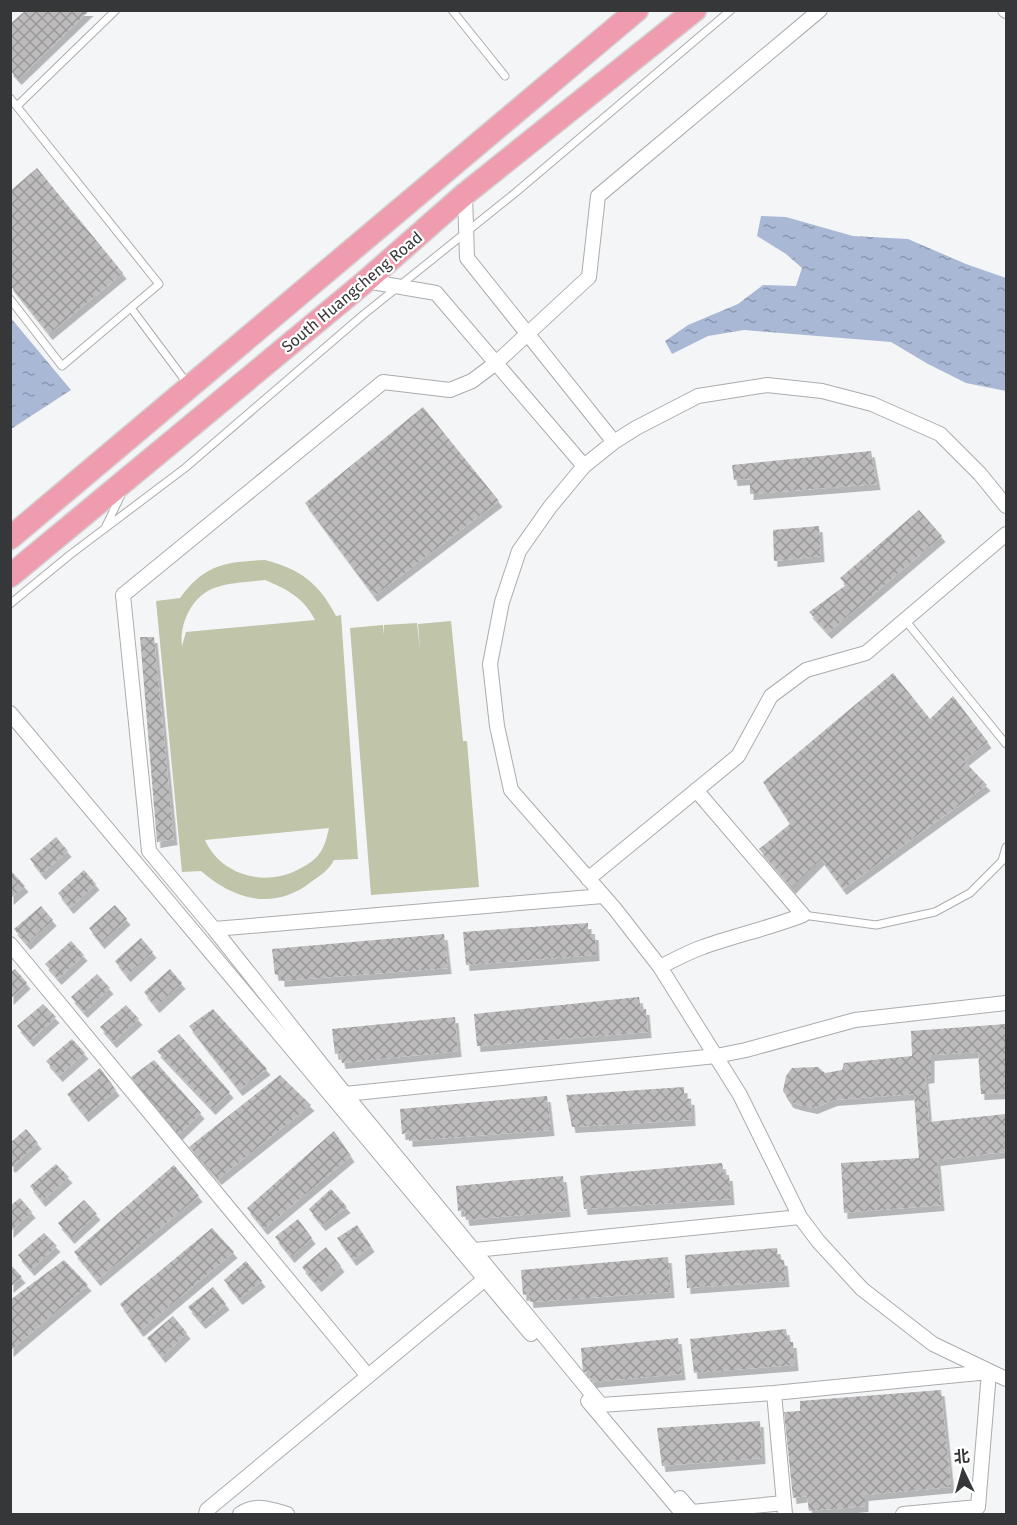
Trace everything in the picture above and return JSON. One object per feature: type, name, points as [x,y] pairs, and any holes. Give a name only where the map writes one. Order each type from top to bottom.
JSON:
[{"type":"main road","name":"South Huangcheng Road","points":[[10,538],[637,10]]},
{"type":"main road","name":"South Huangcheng Road","points":[[10,576],[366,281],[465,194],[695,10]]},
{"type":"street","points":[[774,1393],[784,1509],[692,1512],[345,1094],[149,851],[123,595],[383,382],[450,390],[472,381],[496,363],[590,277],[598,196],[820,10]]},
{"type":"street","points":[[465,194],[467,258],[614,442]]},
{"type":"street","points":[[366,281],[436,293],[584,466]]},
{"type":"street","points":[[1006,506],[980,474],[940,434],[872,404],[822,390],[767,385],[698,396],[614,442],[584,466],[550,507],[519,551],[502,602],[490,664],[497,726],[512,790],[603,896],[660,967],[740,1095],[800,1217],[818,1241],[862,1289],[933,1344],[1006,1379]]},
{"type":"street","points":[[588,879],[738,756],[771,696],[806,670],[866,652],[1006,534]]},
{"type":"street","points":[[10,713],[683,1515]]},
{"type":"street","points":[[660,967],[700,948],[802,915],[696,790]]},
{"type":"street","points":[[214,929],[603,896]]},
{"type":"street","points":[[10,944],[368,1376]]},
{"type":"street","points":[[345,1094],[716,1056],[855,1020],[1006,1003]]},
{"type":"street","points":[[475,1250],[800,1217]]},
{"type":"street","points":[[206,1515],[207,1510],[485,1279]]},
{"type":"street","points":[[601,1405],[774,1393],[989,1372]]},
{"type":"street","points":[[903,1515],[978,1507],[989,1372]]},
{"type":"street","points":[[240,1515],[247,1509],[267,1507],[287,1515]]},
{"type":"lane","points":[[17,106],[116,10]]},
{"type":"lane","points":[[452,10],[505,76]]},
{"type":"lane","points":[[10,604],[105,528],[186,468],[731,10]]},
{"type":"lane","points":[[10,98],[159,284],[62,366],[10,299]]},
{"type":"lane","points":[[131,308],[190,387]]},
{"type":"lane","points":[[105,528],[131,476]]},
{"type":"lane","points":[[905,620],[1006,744]]},
{"type":"lane","points":[[802,915],[876,925],[934,912],[970,893],[1002,861],[1006,847]]},
{"type":"green space","points":[[265,560],[288,568],[307,579],[323,595],[336,616],[341,615],[358,859],[334,860],[330,867],[297,891],[283,897],[269,899],[241,895],[227,889],[201,871],[182,872],[156,601],[180,598],[198,578],[217,567],[238,562]],"holes":[[[265,580],[294,595],[306,606],[315,620],[186,632],[182,646],[185,620],[199,597],[220,586]],[[329,828],[323,848],[313,860],[288,874],[274,877],[246,875],[233,870],[212,852],[205,840]]]},
{"type":"green space","points":[[451,621],[463,741],[467,741],[479,887],[371,895],[350,628],[383,625],[384,635],[384,625],[417,623],[420,651],[418,624]]},
{"type":"water","points":[[761,216],[786,217],[853,236],[908,239],[1006,278],[1006,391],[966,383],[891,342],[744,330],[708,336],[672,354],[665,341],[688,325],[738,304],[763,285],[796,286],[802,268],[786,254],[757,236]]},
{"type":"water","points":[[10,317],[71,390],[11,429],[10,429]]},
{"type":"building","points":[[26,10],[90,10],[18,79],[10,70],[10,24]]},
{"type":"building","points":[[37,168],[123,273],[49,334],[10,285],[10,191]]},
{"type":"building","points":[[423,407],[499,501],[374,596],[305,503]]},
{"type":"building","points":[[871,451],[877,484],[750,494],[750,479],[734,480],[732,465]]},
{"type":"building","points":[[919,510],[942,536],[828,633],[809,612],[846,585],[840,578]]},
{"type":"building","points":[[819,526],[821,556],[774,561],[773,530]]},
{"type":"building","points":[[140,637],[154,637],[174,839],[157,842]]},
{"type":"building","points":[[893,673],[930,719],[953,696],[988,742],[964,761],[987,785],[843,889],[821,859],[792,888],[759,849],[790,824],[763,782]]},
{"type":"building","points":[[56,837],[68,851],[42,874],[30,859]]},
{"type":"building","points":[[84,870],[96,884],[70,908],[58,893]]},
{"type":"building","points":[[12,872],[25,886],[10,899],[10,874]]},
{"type":"building","points":[[115,905],[127,919],[101,943],[89,928]]},
{"type":"building","points":[[41,906],[53,920],[27,944],[14,929]]},
{"type":"building","points":[[588,923],[588,934],[595,934],[596,955],[466,965],[463,932]]},
{"type":"building","points":[[444,934],[448,968],[281,981],[281,974],[275,975],[272,949]]},
{"type":"building","points":[[141,938],[153,952],[127,976],[115,961]]},
{"type":"building","points":[[71,941],[84,955],[58,979],[45,964]]},
{"type":"building","points":[[15,969],[27,983],[10,999],[10,973]]},
{"type":"building","points":[[170,969],[182,983],[156,1007],[144,992]]},
{"type":"building","points":[[97,974],[110,988],[84,1012],[71,997]]},
{"type":"building","points":[[639,997],[641,1009],[646,1009],[648,1032],[477,1046],[474,1014]]},
{"type":"building","points":[[43,1004],[56,1017],[30,1041],[17,1026]]},
{"type":"building","points":[[126,1005],[139,1019],[113,1042],[100,1027]]},
{"type":"building","points":[[213,1009],[267,1069],[239,1090],[189,1026]]},
{"type":"building","points":[[455,1017],[458,1051],[342,1063],[340,1053],[335,1054],[332,1029]]},
{"type":"building","points":[[1006,1024],[1006,1093],[981,1094],[978,1052],[931,1055],[931,1077],[925,1078],[929,1122],[1006,1114],[1006,1143],[1003,1144],[1005,1152],[937,1160],[941,1205],[844,1213],[841,1163],[919,1158],[914,1094],[834,1100],[814,1108],[790,1102],[783,1091],[786,1076],[792,1068],[818,1067],[825,1073],[842,1070],[844,1063],[912,1056],[911,1031]]},
{"type":"building","points":[[179,1034],[230,1092],[212,1109],[157,1051]]},
{"type":"building","points":[[72,1039],[85,1053],[59,1076],[46,1061]]},
{"type":"building","points":[[154,1060],[201,1113],[178,1135],[131,1077]]},
{"type":"building","points":[[100,1068],[116,1090],[85,1116],[67,1094]]},
{"type":"building","points":[[280,1075],[311,1105],[218,1179],[189,1147]]},
{"type":"building","points":[[684,1087],[684,1098],[691,1099],[692,1120],[572,1127],[566,1095]]},
{"type":"building","points":[[547,1096],[551,1130],[409,1141],[409,1133],[402,1134],[400,1109]]},
{"type":"building","points":[[26,1129],[38,1143],[12,1167],[10,1165],[10,1143]]},
{"type":"building","points":[[334,1131],[351,1156],[264,1229],[247,1208]]},
{"type":"building","points":[[722,1163],[724,1175],[729,1175],[731,1199],[584,1209],[580,1176]]},
{"type":"building","points":[[56,1164],[69,1177],[42,1201],[30,1186]]},
{"type":"building","points":[[174,1165],[199,1196],[97,1280],[74,1252]]},
{"type":"building","points":[[563,1176],[567,1211],[466,1220],[464,1210],[458,1211],[456,1186]]},
{"type":"building","points":[[331,1189],[347,1207],[322,1225],[309,1209]]},
{"type":"building","points":[[20,1198],[32,1212],[10,1232],[10,1206]]},
{"type":"building","points":[[84,1200],[97,1214],[71,1238],[58,1223]]},
{"type":"building","points":[[298,1219],[312,1238],[291,1257],[275,1237]]},
{"type":"building","points":[[357,1225],[371,1246],[353,1260],[337,1238]]},
{"type":"building","points":[[212,1228],[234,1252],[140,1331],[120,1304]]},
{"type":"building","points":[[44,1233],[57,1246],[31,1270],[18,1255]]},
{"type":"building","points":[[326,1247],[341,1266],[318,1286],[302,1267]]},
{"type":"building","points":[[777,1248],[778,1259],[784,1260],[786,1281],[687,1288],[685,1255]]},
{"type":"building","points":[[668,1257],[671,1292],[530,1302],[529,1294],[523,1295],[521,1270]]},
{"type":"building","points":[[64,1260],[88,1285],[10,1351],[10,1300]]},
{"type":"building","points":[[246,1261],[262,1281],[239,1299],[224,1280]]},
{"type":"building","points":[[10,1264],[22,1277],[10,1287]]},
{"type":"building","points":[[213,1287],[226,1304],[202,1323],[188,1307]]},
{"type":"building","points":[[173,1316],[187,1333],[162,1357],[147,1338]]},
{"type":"building","points":[[786,1329],[788,1342],[793,1342],[795,1365],[694,1373],[690,1339]]},
{"type":"building","points":[[678,1338],[682,1374],[591,1382],[589,1372],[583,1372],[581,1348]]},
{"type":"building","points":[[941,1390],[951,1487],[865,1495],[865,1506],[809,1511],[807,1496],[793,1498],[784,1412],[800,1411],[800,1401]]},
{"type":"building","points":[[760,1421],[762,1458],[662,1466],[657,1428]]}]
